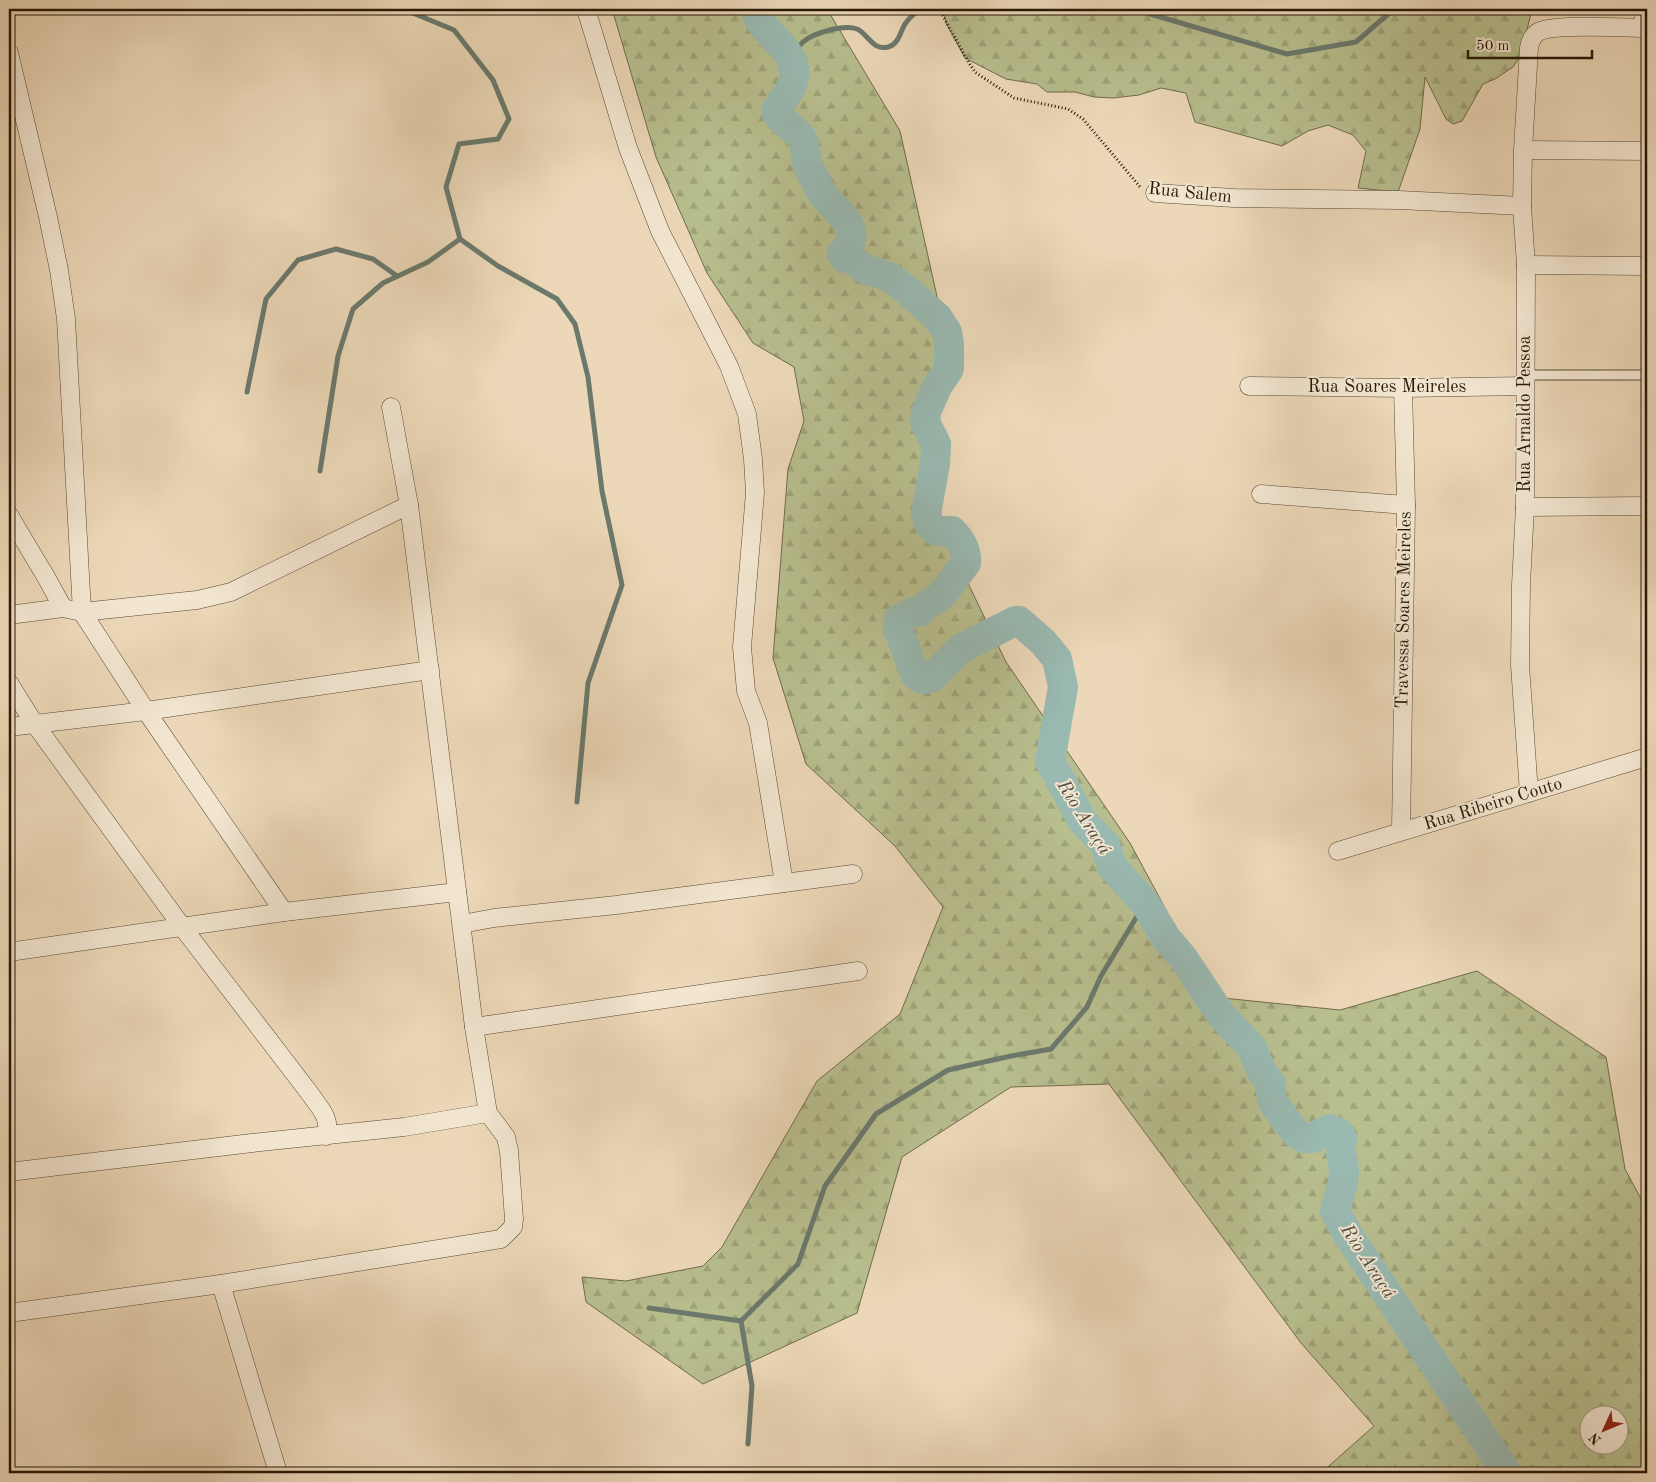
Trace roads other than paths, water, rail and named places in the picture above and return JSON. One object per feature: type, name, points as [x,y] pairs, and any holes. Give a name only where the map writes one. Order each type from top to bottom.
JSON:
[{"type":"street","points":[[586,9],[628,148],[660,231],[729,366],[747,414],[755,493],[742,647],[746,691],[758,723],[784,883]]},
{"type":"street","points":[[1645,9],[1645,28]]},
{"type":"street","name":"Rua Arnaldo Pessoa","points":[[1529,793],[1520,665],[1521,585],[1525,507],[1526,265],[1522,206],[1528,48],[1533,36],[1546,29],[1562,27],[1645,28]]},
{"type":"street","points":[[9,53],[59,270],[69,363],[82,612],[146,711],[284,912]]},
{"type":"street","points":[[1523,150],[1647,151]]},
{"type":"street","name":"Rua Salem","points":[[1155,193],[1234,198],[1399,200],[1522,206]]},
{"type":"street","points":[[1526,265],[1647,266]]},
{"type":"street","name":"Rua Soares Meireles","points":[[1249,386],[1403,388],[1525,380]]},
{"type":"street","name":"Travessa Soares Meireles","points":[[1401,831],[1406,505],[1403,388]]},
{"type":"street","points":[[9,1313],[221,1284],[501,1239],[513,1227],[509,1151],[506,1138],[488,1113],[474,1027],[409,504],[391,407]]},
{"type":"street","points":[[1261,494],[1406,505]]},
{"type":"street","points":[[9,615],[62,608],[82,612],[198,600],[231,592],[409,504]]},
{"type":"street","points":[[1525,507],[1647,506]]},
{"type":"street","points":[[9,515],[46,576],[62,608]]},
{"type":"street","points":[[9,727],[146,711],[430,670]]},
{"type":"street","points":[[9,683],[34,723],[183,928],[316,1103],[327,1119],[326,1136]]},
{"type":"street","name":"Rua Ribeiro Couto","points":[[1338,851],[1647,757]]},
{"type":"street","points":[[462,924],[494,918],[616,905],[853,874]]},
{"type":"street","points":[[9,952],[284,912],[457,892]]},
{"type":"street","points":[[474,1027],[858,972]]},
{"type":"street","points":[[9,1172],[429,1124],[488,1113]]},
{"type":"street","points":[[221,1284],[278,1473]]},
{"type":"lane","points":[[1525,380],[1647,376]]},
{"type":"waterway","points":[[403,9],[454,30],[493,80],[509,119],[498,139],[459,144],[446,187],[460,239],[498,266],[557,299],[575,324],[588,377],[602,491],[622,585],[588,683],[577,802]]},
{"type":"waterway","name":"Rio Araçá","points":[[758,9],[758,17],[762,25],[784,49],[794,69],[792,85],[776,111],[781,119],[796,131],[802,139],[808,166],[819,188],[850,228],[852,236],[842,253],[845,258],[853,260],[865,269],[889,277],[908,291],[938,318],[947,332],[949,369],[938,385],[926,412],[925,422],[936,444],[935,464],[926,514],[930,526],[936,531],[952,531],[958,538],[963,546],[966,563],[941,596],[925,606],[920,612],[914,612],[899,619],[898,628],[915,674],[922,679],[931,678],[960,649],[1015,621],[1019,621],[1043,642],[1057,659],[1063,687],[1050,761],[1083,822],[1105,844],[1112,867],[1145,903],[1166,938],[1183,958],[1221,1015],[1252,1048],[1261,1070],[1271,1084],[1271,1095],[1274,1104],[1297,1134],[1305,1138],[1312,1138],[1330,1129],[1340,1134],[1342,1138],[1341,1154],[1344,1169],[1343,1183],[1335,1211],[1348,1235],[1507,1473]]},
{"type":"waterway","points":[[793,62],[797,49],[803,42],[814,35],[829,30],[857,29],[878,47],[888,47],[897,41],[909,19],[922,9]]},
{"type":"waterway","points":[[1133,9],[1287,54],[1356,42],[1394,9]]},
{"type":"waterway","points":[[320,471],[338,356],[353,309],[383,283],[428,262],[460,239]]},
{"type":"waterway","points":[[247,392],[266,299],[298,260],[336,249],[373,259],[397,276]]},
{"type":"waterway","points":[[649,1308],[741,1321],[798,1264],[825,1186],[876,1114],[948,1070],[1051,1049],[1087,1007],[1101,976],[1145,903]]},
{"type":"waterway","points":[[741,1321],[752,1386],[748,1444]]}]
